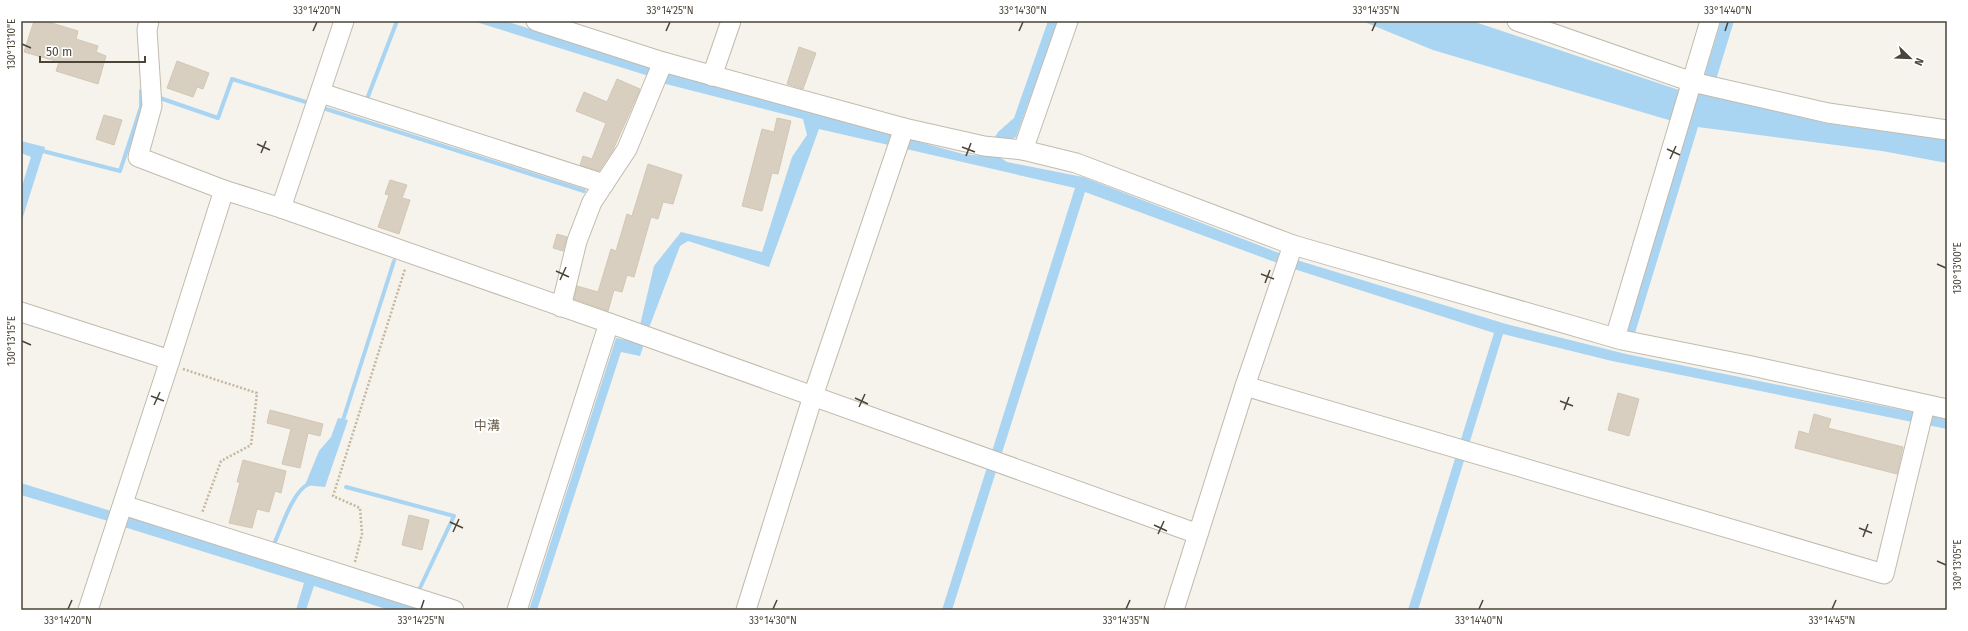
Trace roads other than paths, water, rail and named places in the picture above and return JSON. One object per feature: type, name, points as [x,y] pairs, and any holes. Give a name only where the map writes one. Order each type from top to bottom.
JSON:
[{"type":"street","points":[[149,21],[147,30],[152,106],[138,157],[224,190],[282,208],[609,323],[1198,534]]},
{"type":"street","points":[[282,208],[344,21]]},
{"type":"street","points":[[536,21],[582,28],[663,62],[904,128],[984,146],[1014,150],[1076,163],[1293,245],[1615,338],[1752,366],[1947,409]]},
{"type":"street","points":[[712,76],[731,21]]},
{"type":"street","points":[[1014,150],[1068,21]]},
{"type":"street","points":[[1517,21],[1691,88],[1828,113],[1947,130]]},
{"type":"street","points":[[1615,338],[1710,21]]},
{"type":"street","points":[[561,307],[577,241],[592,202],[627,149],[663,62]]},
{"type":"street","points":[[321,93],[604,184]]},
{"type":"street","points":[[746,610],[814,396],[904,128]]},
{"type":"street","points":[[88,610],[170,362],[224,190]]},
{"type":"street","points":[[1174,610],[1245,386],[1293,245]]},
{"type":"street","points":[[21,312],[170,362]]},
{"type":"street","points":[[517,610],[609,323]]},
{"type":"street","points":[[1245,386],[1884,574],[1925,405]]},
{"type":"street","points":[[123,505],[454,610]]},
{"type":"water","points":[[473,21],[506,21],[653,69],[652,77]]},
{"type":"water","points":[[1048,21],[1058,21],[1016,137],[1005,142],[998,156],[1007,162],[1083,177],[1300,261],[1506,324],[1626,354],[1947,419],[1947,429],[1612,361],[1503,334],[1418,610],[1408,610],[1494,333],[1294,269],[1085,192],[952,610],[942,610],[1075,188],[819,129],[769,267],[688,241],[680,246],[649,328],[640,325],[654,266],[681,232],[762,252],[792,157],[807,135],[803,119],[662,83],[664,75],[669,73],[963,154],[983,156],[998,132],[1014,118]]},
{"type":"water","points":[[1362,21],[1472,21],[1682,91],[1672,121],[1433,50]]},
{"type":"water","points":[[1721,21],[1734,21],[1715,83],[1703,80]]},
{"type":"water","points":[[1700,91],[1712,96],[1825,123],[1947,140],[1947,163],[1882,151],[1698,127],[1635,333],[1627,331],[1688,129],[1696,93]]},
{"type":"water","points":[[21,141],[45,147],[21,223],[21,189],[31,157],[21,153]]},
{"type":"water","points":[[616,338],[644,344],[640,356],[621,352],[537,610],[529,610]]},
{"type":"water","points":[[338,418],[348,420],[325,487],[305,485],[319,451],[331,437]]},
{"type":"water","points":[[21,483],[111,511],[108,521],[21,495]]},
{"type":"water","points":[[128,517],[421,610],[389,610],[314,586],[306,610],[296,610],[304,583],[124,527]]},
{"type":"waterway","points":[[367,99],[397,21]]},
{"type":"waterway","points":[[157,97],[218,118],[232,79],[309,103]]},
{"type":"waterway","points":[[39,150],[120,171],[141,107],[141,91]]},
{"type":"waterway","points":[[323,108],[584,191]]},
{"type":"waterway","points":[[342,423],[394,261]]},
{"type":"waterway","points":[[274,544],[293,502],[303,488],[309,484]]},
{"type":"waterway","points":[[346,487],[454,516],[419,590]]},
{"type":"district","name":"中溝","points":[[487,425]]}]
